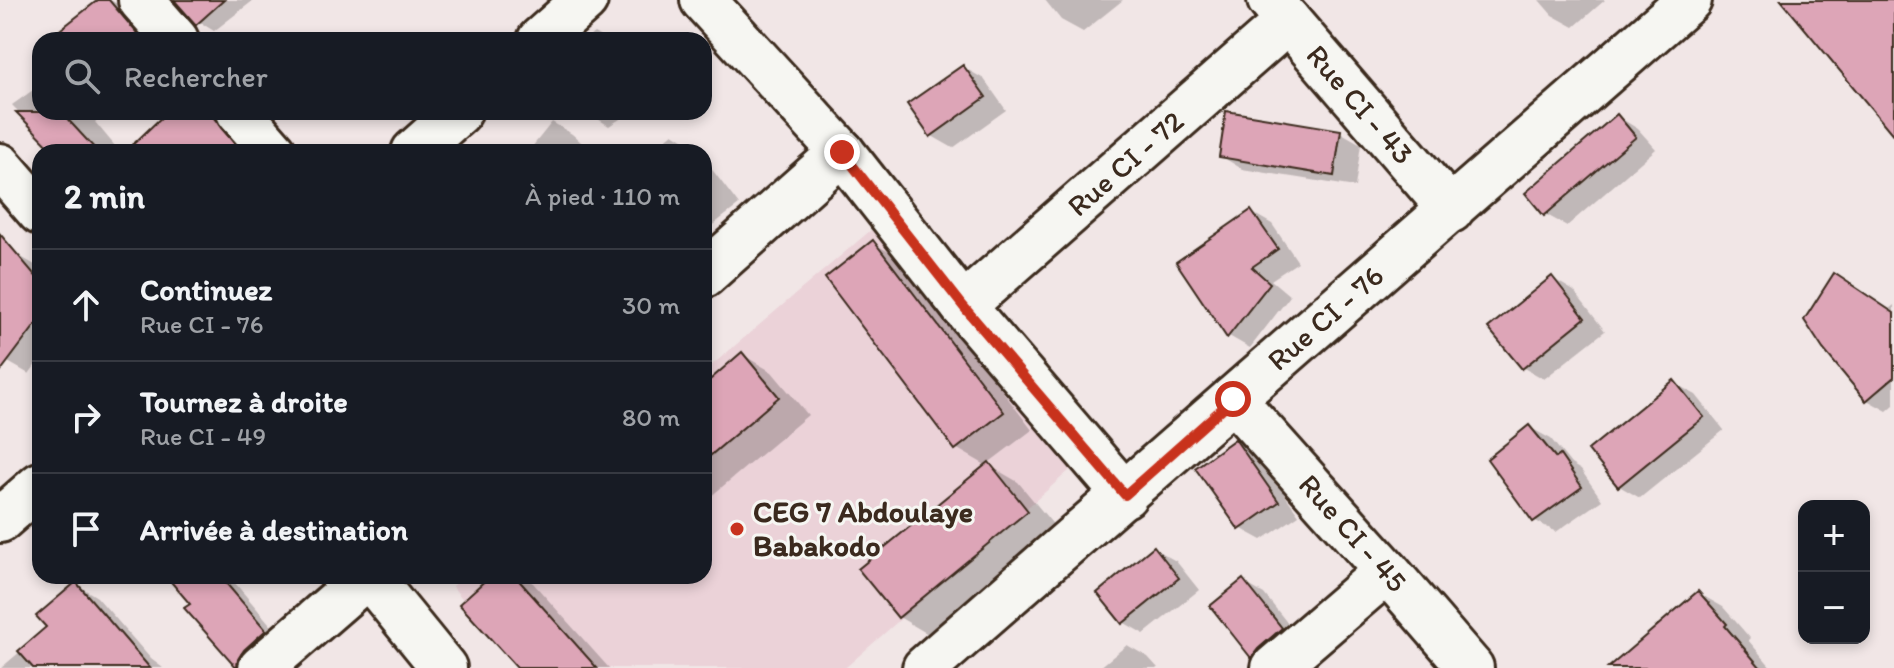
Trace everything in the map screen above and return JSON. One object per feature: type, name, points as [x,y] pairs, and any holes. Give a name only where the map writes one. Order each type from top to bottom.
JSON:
[{"type":"street","points":[[141,0],[169,32]]},
{"type":"street","points":[[549,32],[585,0]]},
{"type":"street","points":[[703,0],[842,152],[963,306],[1125,495]]},
{"type":"street","name":"Rue CI - 76","points":[[925,668],[1689,0]]},
{"type":"street","name":"Rue CI - 43","points":[[1279,10],[1451,210]]},
{"type":"street","name":"Rue CI - 72","points":[[963,306],[1279,10]]},
{"type":"street","points":[[246,120],[267,144]]},
{"type":"street","points":[[423,144],[450,120]]},
{"type":"street","points":[[712,268],[842,152]]},
{"type":"street","points":[[0,166],[32,203]]},
{"type":"street","name":"Rue CI - 45","points":[[1233,399],[1471,668]]},
{"type":"street","points":[[0,520],[32,492]]},
{"type":"street","points":[[1274,668],[1387,571]]},
{"type":"street","points":[[261,668],[359,584]]},
{"type":"street","points":[[375,584],[444,668]]},
{"type":"shaded area","points":[[871,230],[1078,463],[845,668],[519,668],[452,586],[454,584],[712,584],[712,365]]},
{"type":"building","points":[[98,0],[109,0],[136,32],[57,32]]},
{"type":"building","points":[[174,0],[224,0],[196,25]]},
{"type":"building","points":[[1781,0],[1894,0],[1894,136]]},
{"type":"building","points":[[963,65],[986,97],[930,137],[907,104]]},
{"type":"building","points":[[1226,111],[1341,130],[1334,176],[1219,157]]},
{"type":"building","points":[[16,112],[32,112],[32,120],[68,120],[91,144],[47,144]]},
{"type":"building","points":[[1617,114],[1636,137],[1544,216],[1525,193]]},
{"type":"building","points":[[159,120],[215,120],[235,144],[133,144]]},
{"type":"building","points":[[1251,210],[1278,249],[1252,267],[1270,283],[1227,338],[1176,262]]},
{"type":"building","points":[[0,234],[32,272],[32,330],[0,372]]},
{"type":"building","points":[[873,240],[1004,412],[955,450],[825,278]]},
{"type":"building","points":[[1834,273],[1894,313],[1894,377],[1866,401],[1823,349],[1804,320]]},
{"type":"building","points":[[1552,276],[1585,318],[1522,369],[1488,328]]},
{"type":"building","points":[[742,352],[779,397],[712,454],[712,378]]},
{"type":"building","points":[[1674,380],[1704,417],[1618,487],[1588,450]]},
{"type":"building","points":[[1529,425],[1556,458],[1560,455],[1582,487],[1533,522],[1487,459]]},
{"type":"building","points":[[1235,439],[1279,502],[1239,530],[1195,468]]},
{"type":"building","points":[[989,462],[1028,511],[898,618],[858,569]]},
{"type":"building","points":[[1154,546],[1179,578],[1122,624],[1097,593]]},
{"type":"building","points":[[1243,579],[1282,628],[1251,658],[1210,606]]},
{"type":"building","points":[[74,584],[78,584],[150,668],[33,668],[18,651],[46,627],[36,616]]},
{"type":"building","points":[[173,584],[227,584],[266,630],[244,650],[237,668],[184,608],[190,604]]},
{"type":"building","points":[[481,584],[522,584],[597,668],[517,668],[459,604]]},
{"type":"building","points":[[1698,591],[1761,668],[1608,668]]},
{"type":"place","name":"CEG 7 Abdoulaye Babakodo","points":[[737,529]]},
{"type":"route","points":[[842,152],[963,306],[1125,495],[1233,399]]}]
